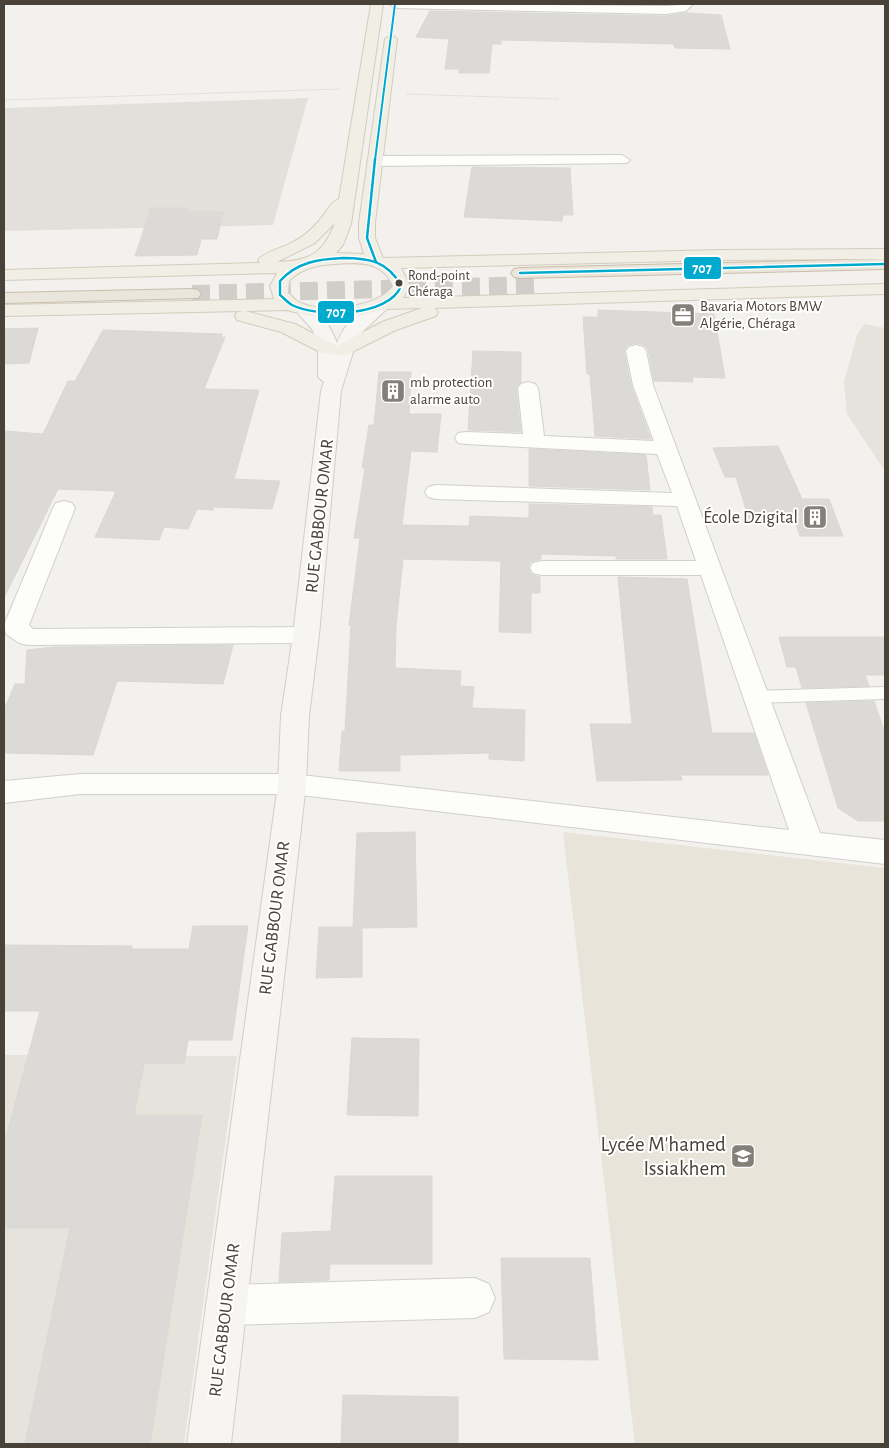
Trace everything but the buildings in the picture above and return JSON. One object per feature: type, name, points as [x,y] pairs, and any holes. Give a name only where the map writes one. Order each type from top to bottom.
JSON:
[{"type":"highway","points":[[520,273],[885,264]]},
{"type":"highway","points":[[536,285],[885,277]]},
{"type":"highway","points":[[4,286],[192,294]]},
{"type":"highway","points":[[4,298],[192,294]]},
{"type":"main road","points":[[320,260],[329,252],[341,231],[377,4]]},
{"type":"main road","points":[[383,305],[397,296],[402,287],[401,278],[394,270],[379,263],[371,251],[367,230],[395,4]]},
{"type":"main road","points":[[241,268],[286,252],[316,236],[328,224],[348,192]]},
{"type":"main road","points":[[296,307],[281,297],[277,289],[280,281],[286,273],[320,260],[343,258],[379,263],[722,255],[885,254]]},
{"type":"main road","points":[[4,274],[298,267]]},
{"type":"main road","points":[[4,311],[192,294],[335,312],[383,305],[885,288]]},
{"type":"main road","points":[[192,294],[276,322],[301,332],[336,350],[402,320],[431,311],[483,301]]},
{"type":"main road","name":"RUE GABBOUR OMAR","points":[[208,1444],[292,784],[295,716],[306,635],[331,391],[328,375],[336,350],[357,326],[383,305]]},
{"type":"main road","name":"RUE GABBOUR OMAR","points":[[296,307],[320,328],[336,350]]},
{"type":"street","points":[[395,4],[514,5],[667,10],[682,8],[686,4]]},
{"type":"street","points":[[375,161],[622,160]]},
{"type":"street","points":[[636,351],[643,385],[810,843]]},
{"type":"street","points":[[528,388],[534,442]]},
{"type":"street","points":[[466,438],[663,448],[669,453]]},
{"type":"street","points":[[436,492],[686,500]]},
{"type":"street","points":[[64,508],[16,628],[28,637],[306,635]]},
{"type":"street","points":[[542,568],[710,568]]},
{"type":"street","points":[[4,792],[80,784],[292,784],[885,852]]},
{"type":"street","points":[[226,1305],[475,1298]]},
{"type":"lane","points":[[757,696],[885,693]]},
{"type":"path","points":[[4,100],[365,88]]},
{"type":"path","points":[[384,93],[559,99]]},
{"type":"shaded area","points":[[308,98],[273,225],[4,231],[4,108]]},
{"type":"shaded area","points":[[864,324],[885,328],[885,471],[847,414],[844,382],[857,335]]},
{"type":"shaded area","name":"Lycée M'hamed Issiakhem","points":[[563,832],[885,868],[885,1444],[635,1444]]},
{"type":"shaded area","points":[[4,1055],[237,1056],[184,1444],[4,1444]]},
{"type":"tunnel","points":[[192,294],[536,285]]},
{"type":"transit line","name":"707","points":[[376,262],[367,238],[367,223],[395,4]]},
{"type":"transit line","name":"707","points":[[343,258],[370,260],[385,265],[391,270],[401,286],[398,293],[386,302],[374,307],[345,312],[302,309],[290,304],[280,295],[280,281],[293,269],[317,260],[343,258]]},
{"type":"transit line","name":"707","points":[[520,273],[885,264]]},
{"type":"place","name":"Rond-point Chéraga","points":[[399,283]]},
{"type":"place","name":"Bavaria Motors BMW Algérie, Chéraga","points":[[683,315]]},
{"type":"place","name":"mb protection alarme auto","points":[[393,391]]},
{"type":"place","name":"École Dzigital","points":[[815,517]]},
{"type":"place","name":"Lycée M'hamed Issiakhem","points":[[743,1156]]}]
